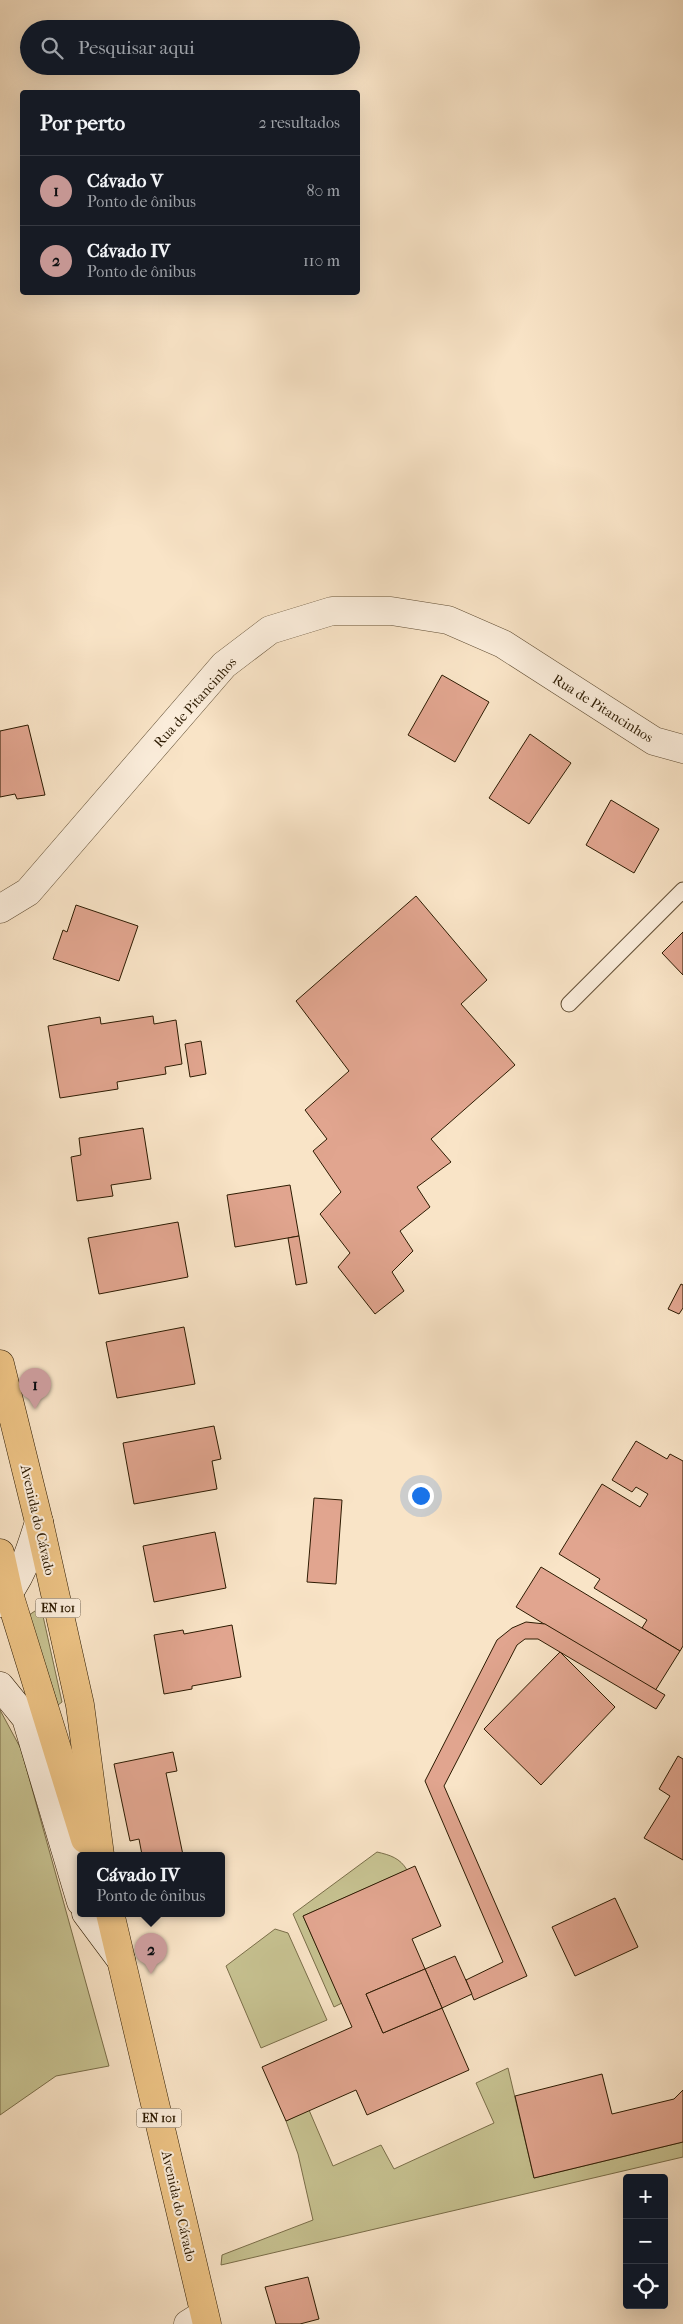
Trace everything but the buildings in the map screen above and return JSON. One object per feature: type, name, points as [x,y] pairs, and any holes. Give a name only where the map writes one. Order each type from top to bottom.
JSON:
[{"type":"main road","name":"Avenida do Cávado","points":[[0,1364],[39,1522],[80,1705],[100,1852]]},
{"type":"main road","name":"EN 101","points":[[0,1553],[4,1599],[91,1852]]},
{"type":"main road","name":"Avenida do Cávado","points":[[111,1917],[200,2321]]},
{"type":"street","name":"Rua de Pitancinhos","points":[[0,909],[28,892],[224,665],[270,630],[332,611],[391,611],[448,620],[503,644],[654,741],[683,749]]},
{"type":"street","points":[[4,1599],[27,1559],[39,1522]]},
{"type":"street","points":[[0,1686],[26,1718],[77,1889]]},
{"type":"street","points":[[89,1917],[121,1960]]},
{"type":"lane","points":[[569,1004],[683,890]]},
{"type":"shaded area","points":[[41,1607],[62,1702],[58,1705],[29,1615]]},
{"type":"shaded area","points":[[0,1710],[21,1749],[109,2066],[56,2076],[0,2115]]},
{"type":"shaded area","points":[[377,1852],[394,1858],[407,1870],[303,1916],[342,2003],[334,2007],[293,1914]]},
{"type":"shaded area","points":[[275,1929],[288,1933],[327,2020],[261,2048],[226,1966]]},
{"type":"shaded area","points":[[508,2068],[534,2178],[683,2142],[683,2157],[221,2265],[222,2255],[313,2220],[298,2154],[286,2121],[309,2110],[333,2166],[381,2145],[394,2169],[494,2123],[476,2083]]},
{"type":"place","name":"Cávado V","points":[[35,1409]]},
{"type":"place","name":"Cávado IV","points":[[151,1974]]}]
